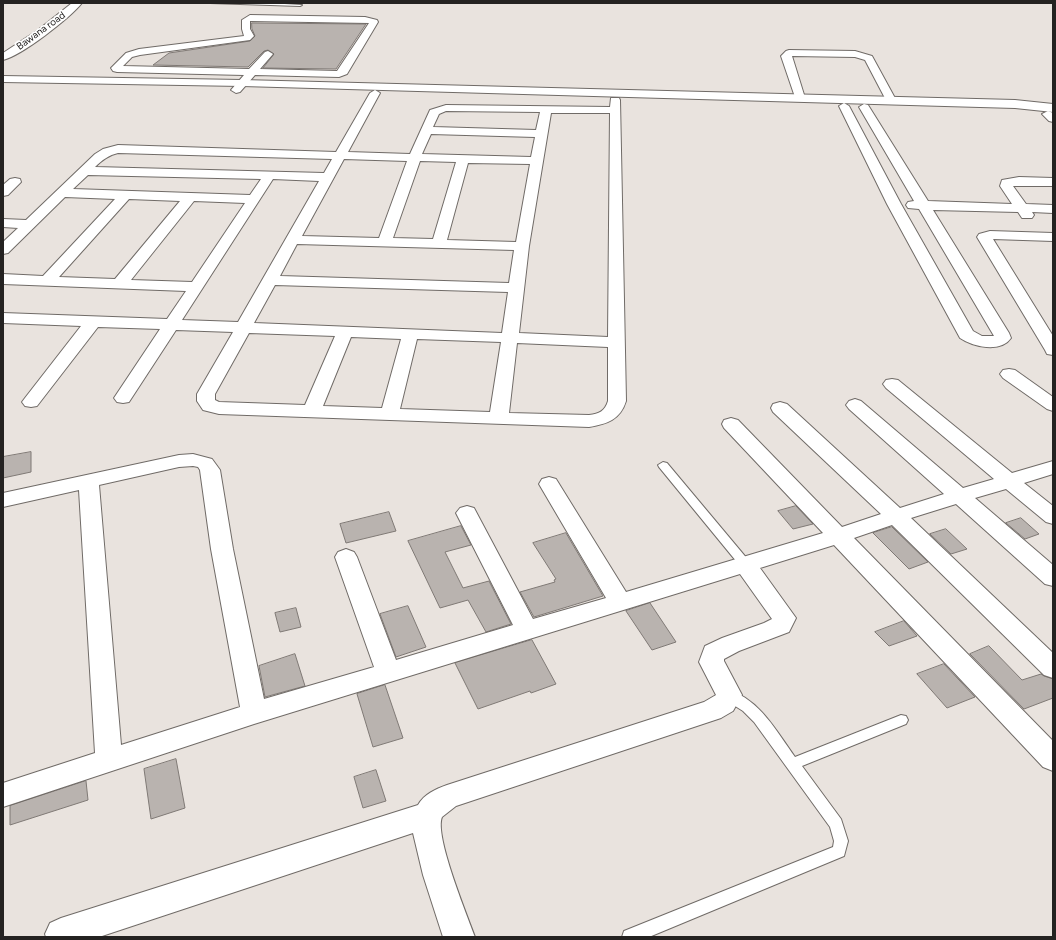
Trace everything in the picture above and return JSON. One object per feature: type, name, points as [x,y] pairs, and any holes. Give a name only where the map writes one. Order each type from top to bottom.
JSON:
[{"type":"street","name":"Bawana road","points":[[29,29],[62,3]]},
{"type":"street","name":"Bawana road","points":[[3,57],[24,45],[57,21],[77,3]]},
{"type":"street","points":[[250,18],[365,20],[374,22],[343,72],[338,74],[252,72],[126,71],[116,68],[129,56],[139,52],[247,38],[249,36],[246,29],[246,20],[250,18]]},
{"type":"street","points":[[800,98],[786,56],[789,53],[855,54],[865,56],[869,58],[891,100]]},
{"type":"street","points":[[239,87],[268,54]]},
{"type":"street","points":[[3,79],[239,87],[615,105],[844,106],[1052,114]]},
{"type":"street","points":[[3,86],[239,87],[891,100],[1015,104],[1052,114]]},
{"type":"street","points":[[375,93],[206,394],[206,401],[210,406],[219,408],[589,421],[601,420],[610,416],[615,409],[617,402],[615,105]]},
{"type":"street","points":[[385,241],[415,157],[434,112],[440,109],[546,108],[615,105]]},
{"type":"street","points":[[844,106],[894,204],[966,334],[972,339],[980,342],[1000,340],[1003,338],[1001,333],[922,205],[864,107]]},
{"type":"street","points":[[499,417],[522,246],[546,108]]},
{"type":"street","points":[[427,130],[541,134]]},
{"type":"street","points":[[3,250],[85,171],[107,152],[118,149],[537,161]]},
{"type":"street","points":[[439,243],[464,158]]},
{"type":"street","points":[[85,171],[328,177]]},
{"type":"street","points":[[123,398],[270,175]]},
{"type":"street","points":[[3,192],[15,182]]},
{"type":"street","points":[[1053,182],[1019,182],[1007,184],[1006,186],[1022,208],[1048,236],[1053,249]]},
{"type":"street","points":[[62,193],[255,199]]},
{"type":"street","points":[[47,281],[125,195]]},
{"type":"street","points":[[119,284],[190,197]]},
{"type":"street","points":[[894,204],[1053,209]]},
{"type":"street","points":[[3,223],[30,224]]},
{"type":"street","points":[[1048,236],[990,234],[984,237],[1053,350]]},
{"type":"street","points":[[293,240],[385,241],[522,246]]},
{"type":"street","points":[[3,279],[197,287]]},
{"type":"street","points":[[270,280],[517,288]]},
{"type":"street","points":[[5,320],[172,324],[617,342]]},
{"type":"street","points":[[31,402],[93,322]]},
{"type":"street","points":[[312,411],[345,331]]},
{"type":"street","points":[[390,413],[410,334]]},
{"type":"street","points":[[1009,374],[1053,405]]},
{"type":"street","points":[[892,384],[1053,517]]},
{"type":"street","points":[[855,405],[1053,578]]},
{"type":"street","points":[[780,408],[896,516],[1053,668]]},
{"type":"street","points":[[731,424],[1053,759]]},
{"type":"street","points":[[3,500],[179,462],[193,460],[205,463],[210,470],[222,549],[254,713]]},
{"type":"street","points":[[3,795],[254,713],[838,536],[1008,480],[1053,467]]},
{"type":"street","points":[[89,482],[109,760]]},
{"type":"street","points":[[549,484],[620,602]]},
{"type":"street","points":[[467,514],[527,630]]},
{"type":"street","points":[[346,558],[388,672]]},
{"type":"street","points":[[61,934],[427,815],[435,805],[447,797],[712,710],[724,704],[729,695],[711,662],[714,653],[724,646],[768,632],[781,626],[784,618],[745,564]]},
{"type":"street","points":[[427,815],[426,829],[430,845],[459,937]]},
{"type":"lane","points":[[212,3],[300,5]]},
{"type":"lane","points":[[663,465],[745,564]]},
{"type":"lane","points":[[630,937],[839,851],[841,841],[836,824],[759,718],[748,707],[729,695]]},
{"type":"lane","points":[[793,764],[901,720]]},
{"type":"building","points":[[252,23],[366,24],[336,69],[263,68],[274,54],[268,50],[264,51],[248,67],[153,65],[169,53],[250,41],[255,36],[252,29]]},
{"type":"building","points":[[31,452],[31,472],[3,478],[3,457]]},
{"type":"building","points":[[796,506],[813,524],[793,529],[778,511]]},
{"type":"building","points":[[389,512],[396,531],[346,543],[340,524]]},
{"type":"building","points":[[1021,518],[1039,534],[1025,539],[1006,523]]},
{"type":"building","points":[[461,526],[471,545],[445,552],[463,588],[489,581],[511,624],[486,632],[468,600],[440,608],[408,541]]},
{"type":"building","points":[[892,527],[928,562],[909,569],[873,533]]},
{"type":"building","points":[[946,529],[967,549],[951,554],[930,534]]},
{"type":"building","points":[[566,533],[603,596],[534,617],[520,592],[555,582],[554,580],[556,579],[533,543]]},
{"type":"building","points":[[650,603],[676,642],[652,650],[626,611]]},
{"type":"building","points":[[408,606],[426,647],[396,657],[380,614]]},
{"type":"building","points":[[296,608],[301,627],[280,632],[275,613]]},
{"type":"building","points":[[904,621],[917,636],[889,646],[875,632]]},
{"type":"building","points":[[532,640],[556,684],[531,693],[530,691],[478,709],[455,663]]},
{"type":"building","points":[[989,646],[1022,680],[1041,674],[1053,679],[1053,698],[1024,709],[970,654]]},
{"type":"building","points":[[295,654],[305,686],[265,697],[259,666]]},
{"type":"building","points":[[944,664],[975,697],[947,708],[917,674]]},
{"type":"building","points":[[385,685],[403,738],[373,747],[357,694]]},
{"type":"building","points":[[176,759],[185,808],[151,819],[144,769]]},
{"type":"building","points":[[376,770],[386,801],[363,808],[354,777]]},
{"type":"building","points":[[86,781],[88,800],[10,825],[10,806]]}]
